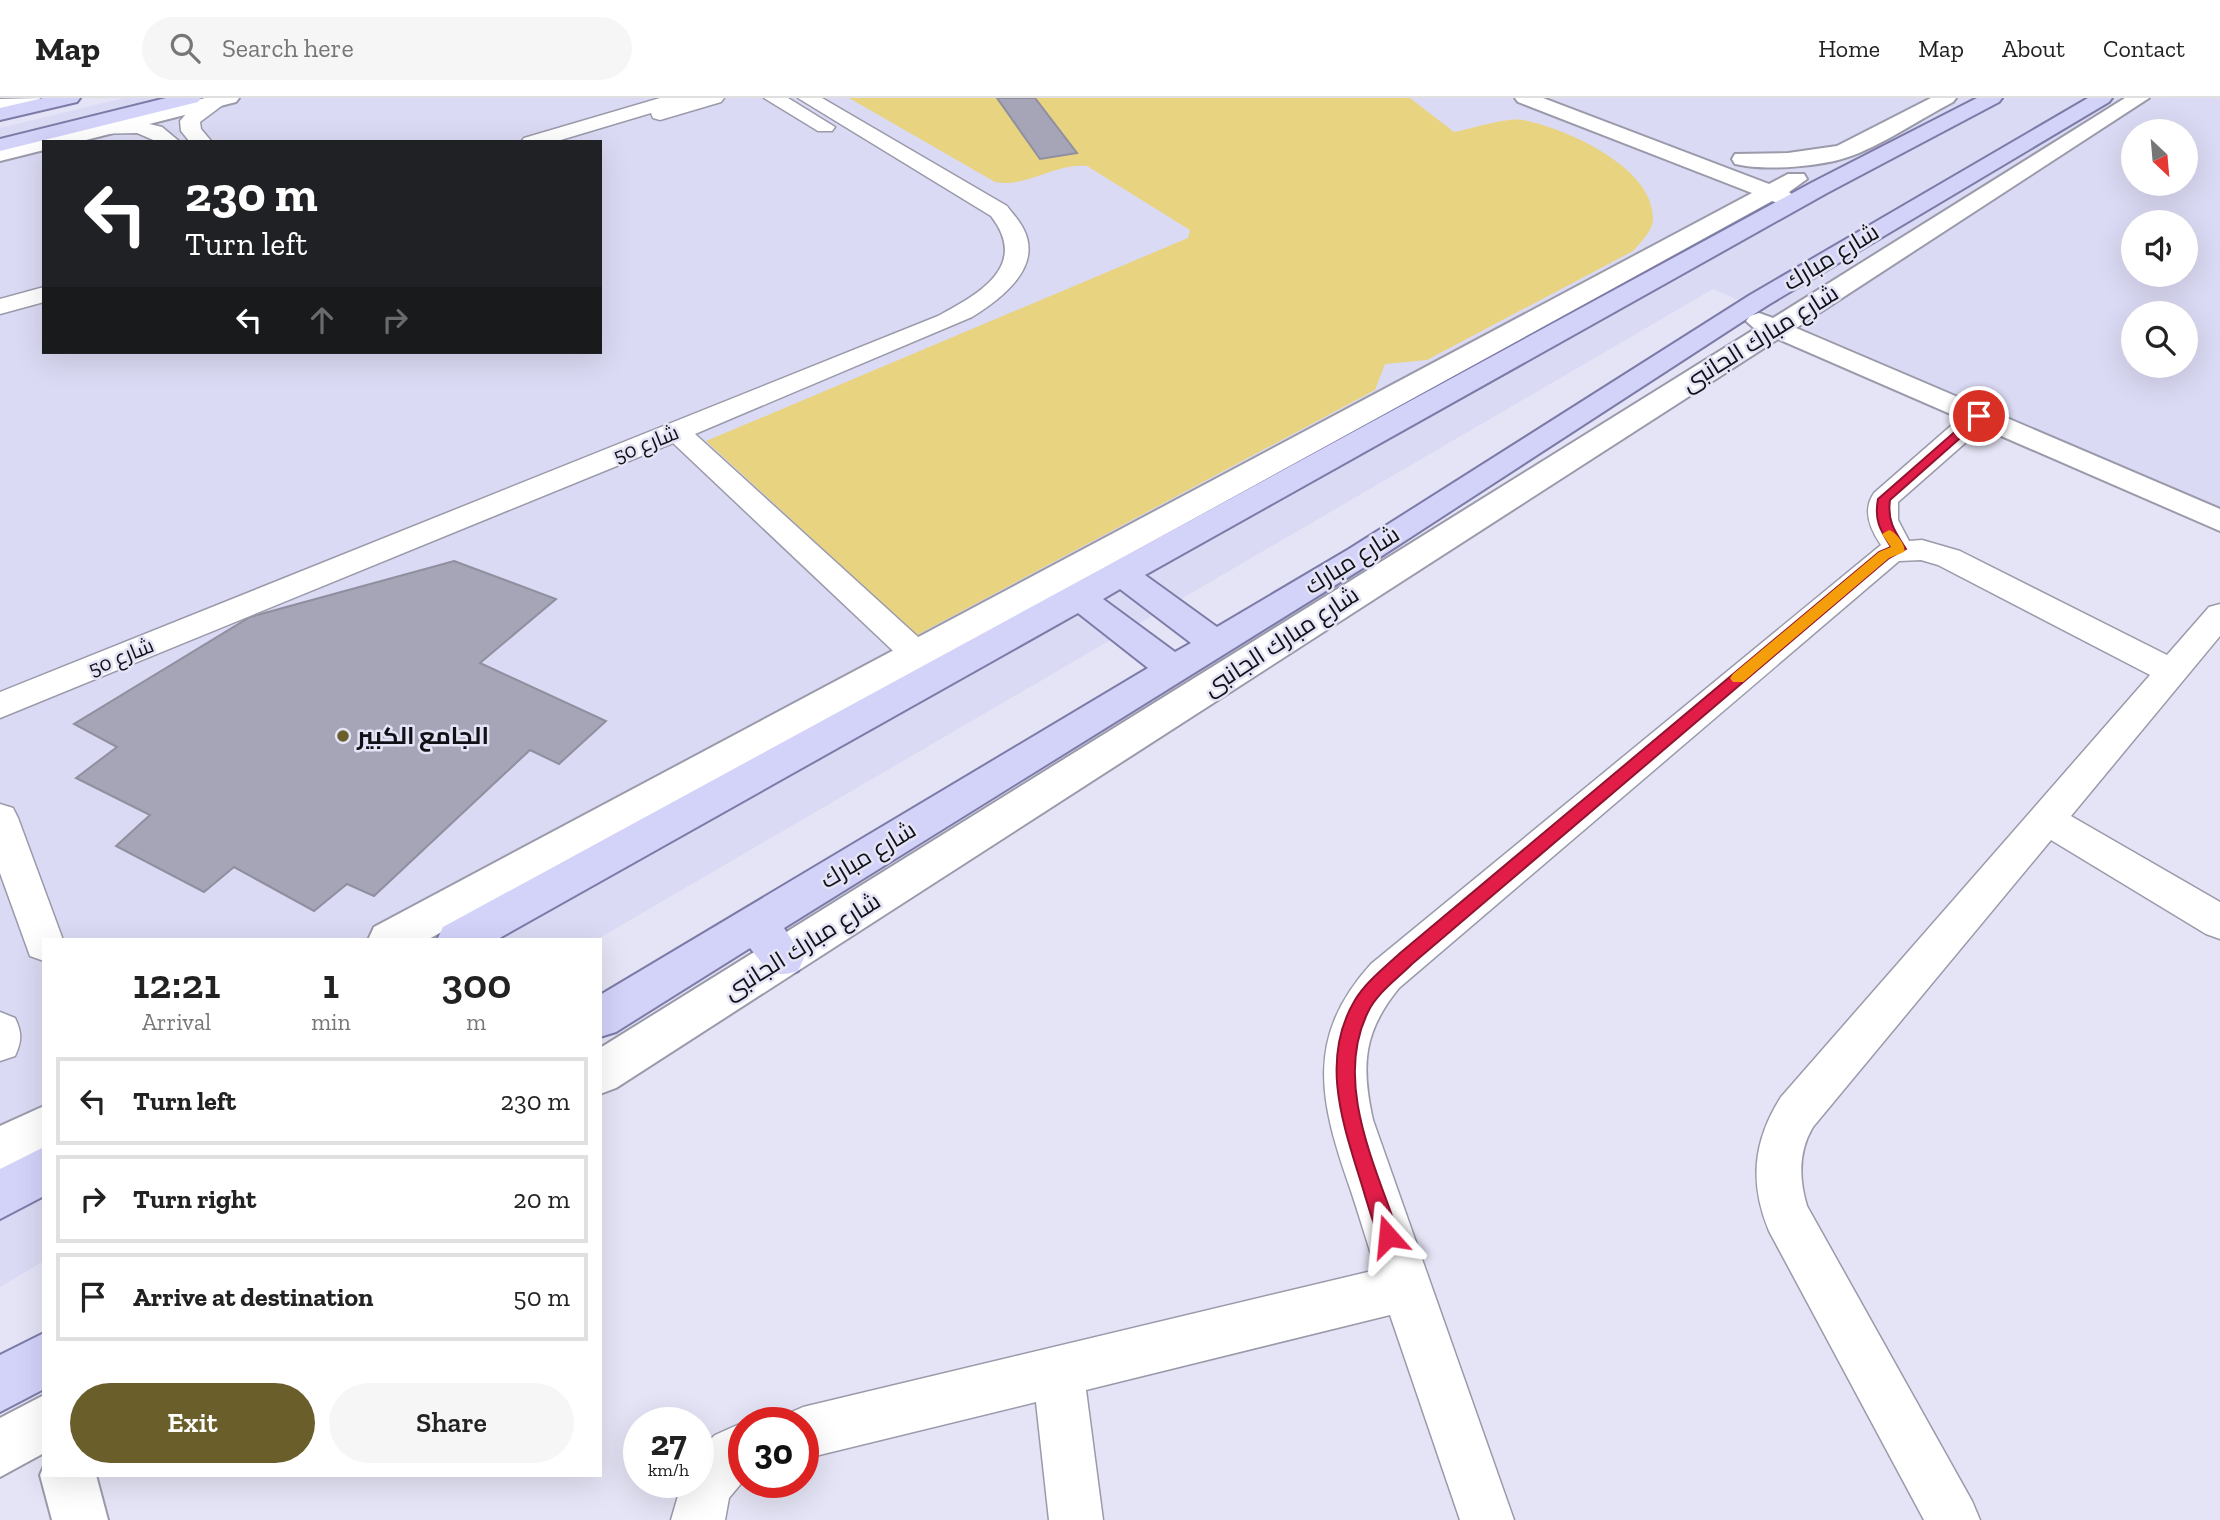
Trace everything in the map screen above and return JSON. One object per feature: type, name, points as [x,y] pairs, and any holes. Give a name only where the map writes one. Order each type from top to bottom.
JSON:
[{"type":"main road","points":[[0,105],[30,98]]},
{"type":"main road","points":[[0,114],[70,98]]},
{"type":"main road","points":[[57,140],[191,98]]},
{"type":"main road","points":[[1525,98],[1666,153],[1795,190]]},
{"type":"main road","points":[[1583,98],[1607,107]]},
{"type":"main road","points":[[1743,159],[1808,159],[1842,152],[1954,103],[1992,98]]},
{"type":"main road","name":"شارع مبارك","points":[[602,1017],[1360,556],[1748,306],[2102,98]]},
{"type":"main road","name":"شارع مبارك الجانبى","points":[[602,1072],[2139,98]]},
{"type":"main road","points":[[0,145],[223,99]]},
{"type":"main road","points":[[393,938],[927,663],[1954,103]]},
{"type":"main road","points":[[0,155],[42,144]]},
{"type":"main road","points":[[1718,149],[1743,159],[1795,190]]},
{"type":"main road","points":[[1666,153],[1690,172],[1705,199],[1703,225],[1696,235]]},
{"type":"main road","points":[[461,938],[927,663],[1078,596],[1696,235],[1795,190]]},
{"type":"main road","points":[[1748,306],[1982,410],[2220,521]]},
{"type":"main road","points":[[1982,410],[2220,494]]},
{"type":"main road","points":[[1120,573],[1216,644]]},
{"type":"main road","points":[[1078,596],[1174,670]]},
{"type":"main road","points":[[755,923],[783,958]]},
{"type":"main road","points":[[0,1151],[42,1129]]},
{"type":"main road","points":[[0,1195],[42,1171]]},
{"type":"main road","points":[[0,1449],[42,1423]]},
{"type":"main road","points":[[69,1477],[80,1520]]},
{"type":"street","points":[[538,140],[681,98]]},
{"type":"street","points":[[572,140],[714,98]]},
{"type":"street","name":"شارع 50","points":[[0,682],[708,408],[947,321],[992,293],[1012,271],[1017,259],[1017,238],[1014,228],[999,211],[953,192],[774,98]]},
{"type":"street","name":"شارع 50","points":[[808,98],[953,192]]},
{"type":"street","points":[[200,140],[191,131],[190,121],[199,111],[223,99]]},
{"type":"street","points":[[95,126],[144,128],[163,134],[168,140]]},
{"type":"street","points":[[0,295],[42,284]]},
{"type":"street","points":[[0,307],[42,295]]},
{"type":"street","name":"شارع 50","points":[[0,706],[677,432],[708,408]]},
{"type":"street","points":[[1899,549],[1884,526],[1884,499],[1982,410]]},
{"type":"street","points":[[677,432],[927,663]]},
{"type":"street","points":[[1487,1520],[1405,1287],[1349,1110],[1344,1065],[1347,1044],[1361,1007],[1385,976],[1884,555],[1899,549],[1922,550],[1949,558],[2172,672]]},
{"type":"street","points":[[1953,1520],[1786,1215],[1776,1168],[1779,1147],[1786,1128],[1797,1112],[2220,615]]},
{"type":"street","points":[[0,818],[42,938]]},
{"type":"street","points":[[2046,819],[2220,922]]},
{"type":"street","points":[[0,1031],[0,1042]]},
{"type":"street","points":[[819,1429],[1405,1287]]},
{"type":"street","points":[[1058,1371],[1076,1520]]},
{"type":"street","points":[[698,1520],[707,1481],[728,1458]]},
{"type":"shaded area","points":[[124,98],[2220,98],[2220,509],[1713,289],[599,938],[42,938],[42,1262],[0,1287],[0,128]]},
{"type":"shaded area","points":[[849,98],[1410,98],[1454,132],[1499,122],[1523,120],[1541,124],[1583,141],[1624,167],[1639,183],[1650,201],[1653,220],[1648,233],[1633,251],[1427,360],[1385,364],[1375,390],[917,635],[706,441],[1188,238],[1190,230],[1087,166],[1063,168],[1018,182],[995,182]]},
{"type":"building","points":[[997,98],[1035,98],[1077,153],[1040,159]]},
{"type":"building","name":"الجامع الكبير","points":[[454,561],[556,599],[480,663],[606,721],[559,764],[530,750],[374,896],[347,884],[314,911],[234,867],[204,892],[116,846],[150,815],[76,778],[117,747],[74,724],[250,617]]},
{"type":"slow traffic","points":[[1738,678],[1884,555],[1899,549],[1889,534]]},
{"type":"place","name":"الجامع الكبير","points":[[343,736]]},
{"type":"route","points":[[1388,1236],[1355,1133],[1345,1087],[1347,1044],[1361,1007],[1372,991],[1385,976],[1884,555],[1899,549],[1884,526],[1884,499],[1979,416]]}]
